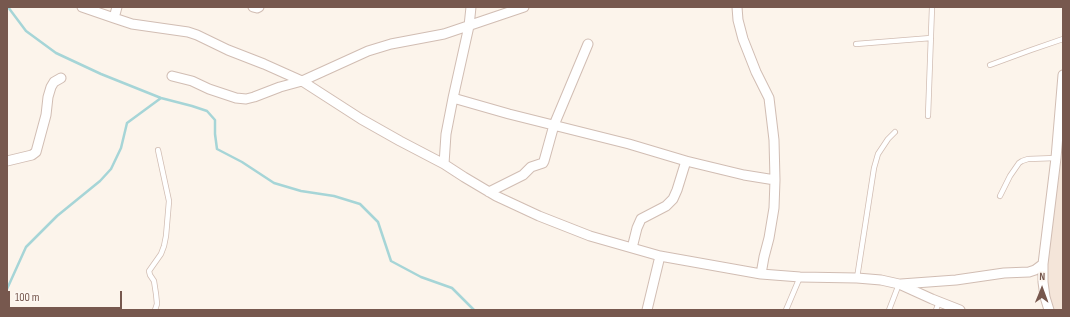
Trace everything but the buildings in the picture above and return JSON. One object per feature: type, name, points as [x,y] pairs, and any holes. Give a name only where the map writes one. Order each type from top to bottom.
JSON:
[{"type":"street","points":[[82,7],[132,24],[188,32],[198,35],[228,50],[302,81],[361,119],[444,164],[490,192],[539,216],[590,236],[660,256],[761,274],[800,278],[857,278],[881,280],[899,284],[956,280],[1004,273],[1029,272],[1035,270],[1043,264]]},
{"type":"street","points":[[114,18],[117,7]]},
{"type":"street","points":[[253,7],[259,7]]},
{"type":"street","points":[[444,164],[446,134],[469,26],[471,7]]},
{"type":"street","points":[[172,76],[192,80],[223,94],[246,99],[302,81],[368,51],[391,44],[444,34],[524,7]]},
{"type":"street","points":[[737,7],[738,20],[743,40],[756,72],[769,98],[774,140],[774,208],[761,274]]},
{"type":"street","points":[[490,192],[522,175],[532,167],[543,163],[554,125],[588,44]]},
{"type":"street","points":[[1049,310],[1043,282],[1043,264],[1056,158],[1063,75]]},
{"type":"street","points":[[7,161],[32,155],[36,152],[46,115],[50,87],[54,82],[61,78]]},
{"type":"street","points":[[453,98],[629,144],[686,161],[744,175],[775,180]]},
{"type":"street","points":[[632,248],[641,219],[666,206],[673,199],[686,161]]},
{"type":"street","points":[[647,310],[660,256]]},
{"type":"street","points":[[899,284],[938,306],[960,310]]},
{"type":"lane","points":[[928,116],[932,7]]},
{"type":"lane","points":[[856,44],[931,38]]},
{"type":"lane","points":[[990,65],[1063,40]]},
{"type":"lane","points":[[857,278],[874,168],[878,154],[888,138],[895,132]]},
{"type":"lane","points":[[155,310],[157,304],[154,281],[149,270],[161,254],[164,246],[168,201],[158,150]]},
{"type":"lane","points":[[1000,196],[1010,176],[1019,163],[1028,159],[1056,158]]},
{"type":"lane","points":[[786,310],[800,278]]},
{"type":"lane","points":[[889,310],[899,284]]},
{"type":"shaded area","points":[[1063,148],[1063,310],[1051,310],[1046,282],[1047,261]]},
{"type":"waterway","points":[[8,7],[26,31],[56,53],[101,74],[161,98],[207,111],[215,120],[217,149],[242,162],[274,183],[301,191],[334,196],[360,204],[378,222],[391,261],[421,277],[452,288],[474,310]]},
{"type":"waterway","points":[[7,289],[26,247],[57,216],[100,181],[111,169],[121,148],[127,123],[161,98]]}]
